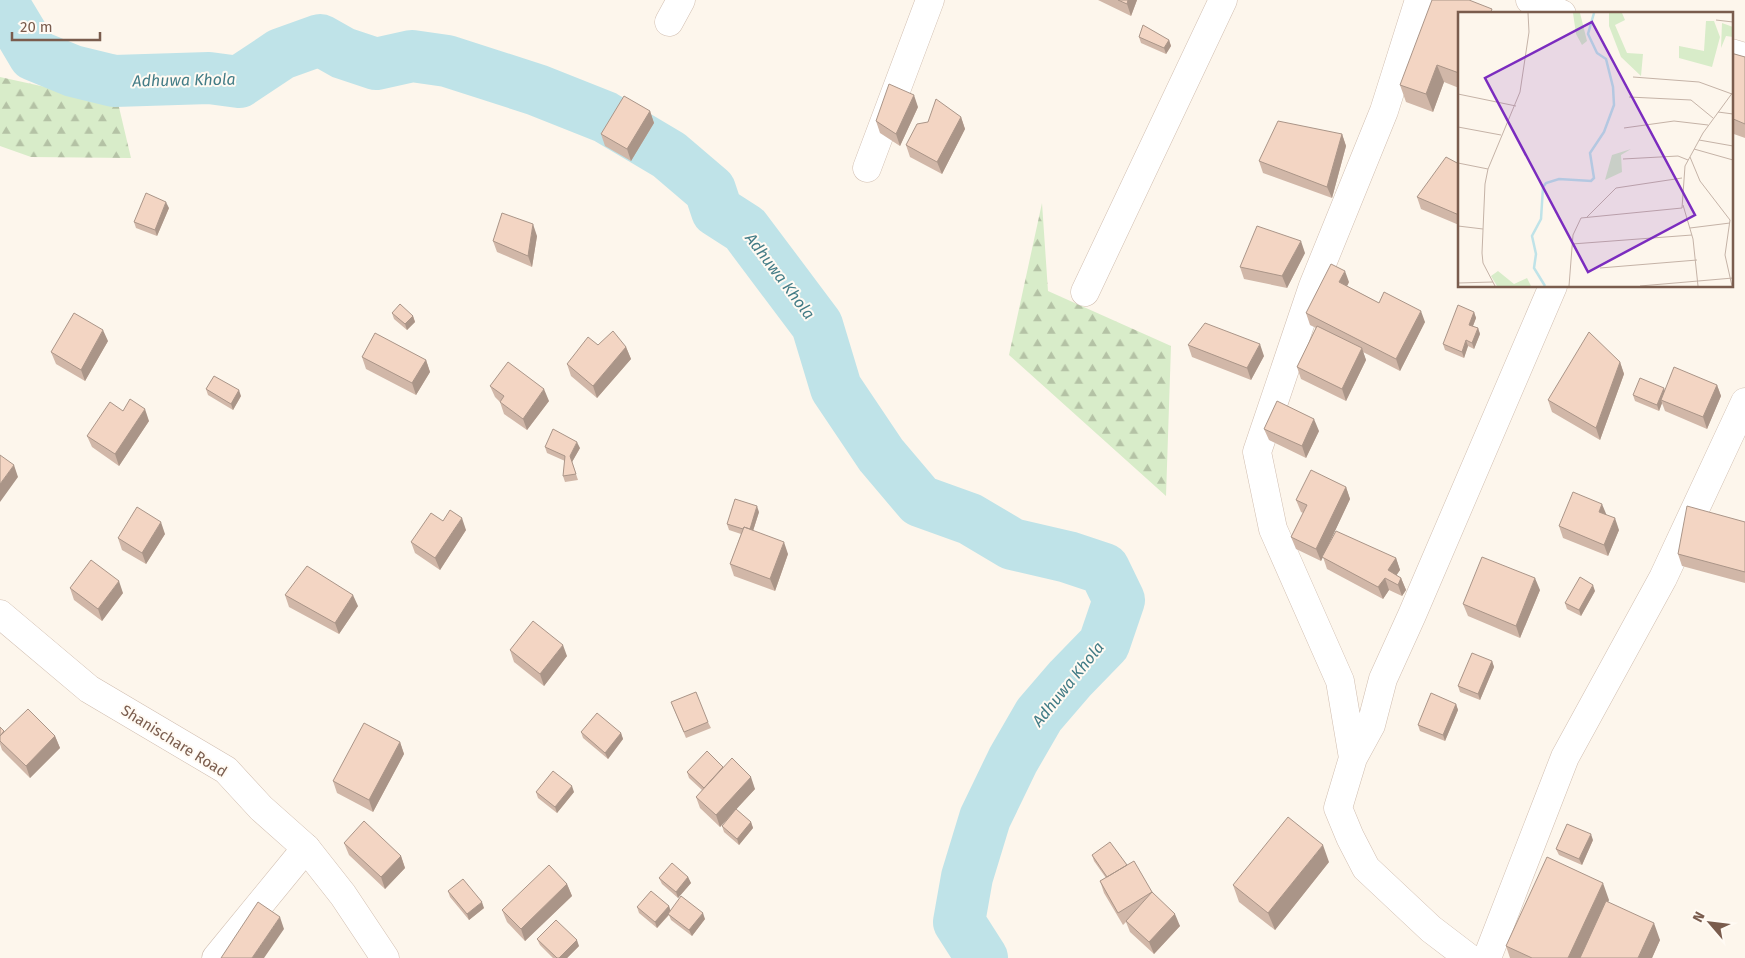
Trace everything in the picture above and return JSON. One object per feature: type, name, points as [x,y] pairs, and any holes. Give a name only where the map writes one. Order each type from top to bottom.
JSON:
[{"type":"street","points":[[867,168],[930,0]]},
{"type":"street","points":[[1085,292],[1223,0]]},
{"type":"street","points":[[1353,758],[1340,681],[1273,529],[1257,452],[1313,286],[1384,111],[1418,0]]},
{"type":"street","points":[[1530,0],[1557,12]]},
{"type":"street","points":[[1732,53],[1745,57]]},
{"type":"street","points":[[1469,958],[1431,929],[1366,868],[1338,808],[1353,758],[1371,725],[1383,679],[1552,288]]},
{"type":"street","points":[[1487,958],[1565,757],[1663,578],[1745,402]]},
{"type":"street","name":"Shanischare Road","points":[[0,614],[89,690],[226,770],[260,808],[306,848],[343,895],[386,958]]},
{"type":"street","points":[[216,958],[306,848]]},
{"type":"green space","points":[[0,77],[118,103],[131,158],[31,157],[0,146]]},
{"type":"green space","points":[[1042,203],[1048,291],[1171,346],[1166,496],[1009,355]]},
{"type":"building","points":[[1118,0],[1128,0],[1127,4]]},
{"type":"building","points":[[1432,0],[1469,0],[1492,9],[1491,12],[1458,12],[1458,73],[1437,65],[1426,94],[1400,85]]},
{"type":"building","points":[[1143,25],[1169,40],[1164,48],[1139,37]]},
{"type":"building","points":[[1732,53],[1745,57],[1745,124],[1732,118]]},
{"type":"building","points":[[889,84],[914,95],[896,134],[876,121]]},
{"type":"building","points":[[624,96],[650,111],[627,149],[601,134]]},
{"type":"building","points":[[936,99],[961,117],[937,162],[906,145],[917,124],[928,122]]},
{"type":"building","points":[[1278,121],[1342,134],[1327,187],[1259,161]]},
{"type":"building","points":[[1446,157],[1458,163],[1458,215],[1417,197]]},
{"type":"building","points":[[146,193],[166,202],[155,230],[134,222]]},
{"type":"building","points":[[502,213],[533,224],[528,256],[493,241]]},
{"type":"building","points":[[1257,226],[1301,241],[1282,276],[1240,267]]},
{"type":"building","points":[[1331,264],[1345,271],[1339,282],[1379,303],[1384,292],[1421,311],[1396,359],[1306,313]]},
{"type":"building","points":[[400,304],[413,316],[405,324],[392,313]]},
{"type":"building","points":[[1458,305],[1474,312],[1469,325],[1478,328],[1472,343],[1466,340],[1462,352],[1443,344]]},
{"type":"building","points":[[74,313],[103,330],[81,370],[51,352]]},
{"type":"building","points":[[1205,323],[1260,344],[1247,368],[1188,345]]},
{"type":"building","points":[[1317,326],[1362,348],[1342,389],[1297,367]]},
{"type":"building","points":[[613,331],[626,347],[593,386],[567,364],[588,337],[598,345]]},
{"type":"building","points":[[1589,332],[1620,362],[1596,428],[1548,400]]},
{"type":"building","points":[[375,333],[426,360],[412,383],[362,357]]},
{"type":"building","points":[[508,362],[544,389],[523,419],[500,402],[504,396],[490,386]]},
{"type":"building","points":[[1674,367],[1717,385],[1703,417],[1661,400]]},
{"type":"building","points":[[214,376],[239,390],[231,404],[206,389]]},
{"type":"building","points":[[1640,378],[1664,388],[1657,405],[1633,395]]},
{"type":"building","points":[[130,399],[145,409],[115,454],[87,436],[110,402],[123,411]]},
{"type":"building","points":[[1277,401],[1314,419],[1302,446],[1264,429]]},
{"type":"building","points":[[553,429],[577,442],[570,456],[576,474],[563,476],[565,456],[545,447]]},
{"type":"building","points":[[0,455],[14,465],[0,484]]},
{"type":"building","points":[[1311,470],[1346,487],[1316,549],[1291,537],[1307,505],[1296,500]]},
{"type":"building","points":[[1573,492],[1602,504],[1599,512],[1615,518],[1604,545],[1559,526]]},
{"type":"building","points":[[735,499],[757,506],[750,529],[727,524]]},
{"type":"building","points":[[1687,506],[1745,522],[1745,572],[1678,554]]},
{"type":"building","points":[[137,507],[161,522],[142,553],[118,538]]},
{"type":"building","points":[[450,510],[462,518],[435,558],[411,542],[431,513],[443,521]]},
{"type":"building","points":[[744,527],[784,542],[770,579],[730,564]]},
{"type":"building","points":[[1336,531],[1396,558],[1388,570],[1401,578],[1398,585],[1385,578],[1378,587],[1322,557]]},
{"type":"building","points":[[1482,557],[1535,578],[1516,626],[1463,604]]},
{"type":"building","points":[[91,560],[119,581],[98,609],[70,588]]},
{"type":"building","points":[[307,566],[353,595],[335,623],[285,595]]},
{"type":"building","points":[[1580,577],[1593,585],[1579,610],[1565,603]]},
{"type":"building","points":[[533,621],[563,645],[540,674],[510,650]]},
{"type":"building","points":[[1472,653],[1492,661],[1478,694],[1458,686]]},
{"type":"building","points":[[696,692],[708,722],[684,732],[671,702]]},
{"type":"building","points":[[1431,693],[1456,704],[1443,735],[1418,725]]},
{"type":"building","points":[[28,709],[55,736],[26,766],[0,741],[0,736]]},
{"type":"building","points":[[597,713],[621,733],[605,753],[581,732]]},
{"type":"building","points":[[364,723],[400,742],[369,800],[333,781]]},
{"type":"building","points":[[0,727],[4,731],[0,736]]},
{"type":"building","points":[[707,751],[723,767],[704,788],[687,772]]},
{"type":"building","points":[[732,758],[751,777],[716,815],[696,797]]},
{"type":"building","points":[[553,771],[572,786],[555,807],[536,792]]},
{"type":"building","points":[[736,809],[751,822],[737,839],[722,826]]},
{"type":"building","points":[[1288,817],[1323,845],[1268,913],[1233,885]]},
{"type":"building","points":[[364,821],[401,856],[381,877],[344,843]]},
{"type":"building","points":[[1567,824],[1591,834],[1579,859],[1556,849]]},
{"type":"building","points":[[1110,842],[1127,865],[1107,877],[1092,855]]},
{"type":"building","points":[[1547,857],[1603,883],[1568,958],[1532,958],[1506,946]]},
{"type":"building","points":[[1134,861],[1152,892],[1118,913],[1100,881]]},
{"type":"building","points":[[672,863],[688,877],[676,892],[659,878]]},
{"type":"building","points":[[549,865],[567,884],[521,929],[502,910]]},
{"type":"building","points":[[463,879],[482,902],[467,914],[448,891]]},
{"type":"building","points":[[651,891],[669,906],[655,922],[637,907]]},
{"type":"building","points":[[1152,892],[1175,914],[1149,942],[1126,921]]},
{"type":"building","points":[[681,896],[703,913],[689,930],[668,914]]},
{"type":"building","points":[[1606,901],[1654,923],[1638,958],[1580,958]]},
{"type":"building","points":[[258,902],[280,917],[252,958],[221,958]]},
{"type":"building","points":[[556,920],[577,940],[559,958],[537,939]]},
{"type":"waterway","name":"Adhuwa Khola","points":[[1,0],[34,55],[73,71],[114,81],[209,78],[239,82],[281,54],[320,40],[343,53],[376,64],[412,56],[447,61],[537,90],[605,117],[669,155],[710,190],[717,211],[745,229],[817,325],[836,388],[881,455],[920,501],[970,519],[1012,544],[1068,557],[1104,569],[1119,600],[1104,644],[1039,715],[1013,760],[985,818],[967,877],[959,922],[982,958]]}]
